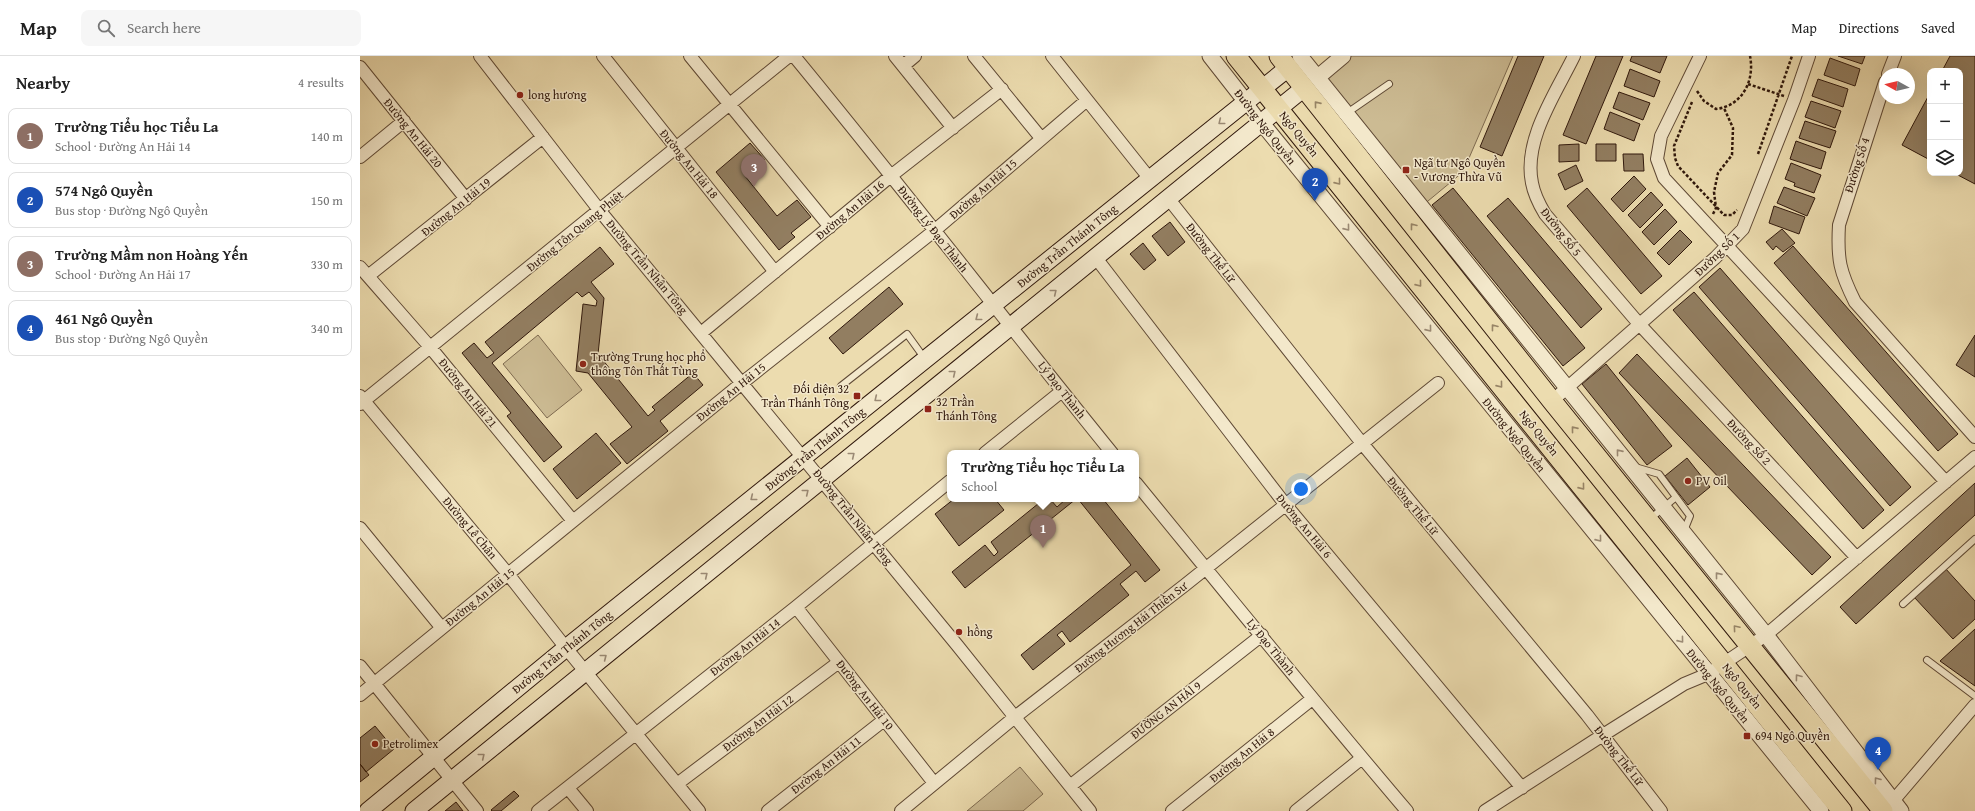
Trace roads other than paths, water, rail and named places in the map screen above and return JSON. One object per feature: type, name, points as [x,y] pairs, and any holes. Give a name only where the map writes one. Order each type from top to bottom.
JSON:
[{"type":"highway","name":"Ngô Quyền","points":[[1236,56],[1716,668],[1842,811]]},
{"type":"highway","points":[[1295,59],[1311,83],[1552,401],[1648,520],[1758,640],[1893,808]]},
{"type":"main road","name":"Đường Trần Thánh Tông","points":[[368,811],[566,648],[994,306],[1246,102],[1295,59]]},
{"type":"main road","points":[[414,811],[1012,327],[1278,108],[1311,83]]},
{"type":"street","name":"Đường Trần Nhân Tông","points":[[480,56],[600,211],[874,543],[1090,811]]},
{"type":"street","name":"Đường An Hải 18","points":[[603,56],[775,272]]},
{"type":"street","points":[[690,56],[830,226]]},
{"type":"street","name":"Đường Tôn Quang Phiệt","points":[[361,400],[430,347],[600,211],[789,56]]},
{"type":"street","name":"Đường Lý Đạo Thành","points":[[794,56],[892,175],[934,231],[1012,327]]},
{"type":"street","points":[[895,56],[953,128]]},
{"type":"street","points":[[903,66],[915,56]]},
{"type":"street","points":[[974,56],[1041,138]]},
{"type":"street","points":[[1052,56],[1150,179]]},
{"type":"street","name":"Đường Ngô Quyền","points":[[1210,56],[1261,122],[1716,668],[1820,811]]},
{"type":"street","points":[[1343,56],[1311,83],[1347,113],[1664,507],[1684,532],[1758,640]]},
{"type":"street","name":"Đường Số 5","points":[[1574,56],[1539,128],[1533,147],[1530,166],[1532,183],[1537,199],[1553,225],[1640,325]]},
{"type":"street","points":[[1700,56],[1661,136],[1657,159],[1664,178],[1946,482]]},
{"type":"street","name":"Đường Số 1","points":[[1552,401],[1640,325],[1739,235],[1747,222],[1794,100],[1809,56]]},
{"type":"street","points":[[1890,68],[1895,56]]},
{"type":"street","name":"Đường An Hải 20","points":[[360,67],[466,199]]},
{"type":"street","name":"Đường An Hải 16","points":[[701,333],[892,175],[1002,89]]},
{"type":"street","name":"Đường An Hải 15","points":[[360,695],[742,383],[934,231],[1087,100]]},
{"type":"street","name":"Đường Số 4","points":[[1879,100],[1838,226],[1837,250],[1842,276],[1855,302],[1975,437]]},
{"type":"street","points":[[360,157],[404,121]]},
{"type":"street","name":"Đường An Hải 19","points":[[368,276],[543,137]]},
{"type":"street","name":"Đường Thế Lữ","points":[[1168,198],[1361,442],[1602,735],[1661,811]]},
{"type":"street","name":"Đường An Hải 6","points":[[1096,258],[1285,504],[1522,788]]},
{"type":"street","name":"Đường An Hải 21","points":[[360,267],[430,347],[573,522]]},
{"type":"street","name":"Đường Số 2","points":[[1640,325],[1857,558]]},
{"type":"street","name":"Lý Đạo Thành","points":[[1012,327],[1110,450]]},
{"type":"street","name":"Đường Hương Hải Thiền Sư","points":[[901,811],[1015,717],[1206,569],[1361,442],[1438,383]]},
{"type":"street","points":[[989,450],[1062,391]]},
{"type":"street","name":"Đường Lê Chân","points":[[361,400],[508,574],[566,648],[699,811]]},
{"type":"street","points":[[1485,811],[1602,735],[1684,684],[1716,668],[1758,640],[1975,457]]},
{"type":"street","name":"Đường An Hải 14","points":[[538,811],[796,607],[947,483]]},
{"type":"street","name":"Lý Đạo Thành","points":[[1139,487],[1262,635],[1312,699],[1407,811]]},
{"type":"street","points":[[360,528],[442,627]]},
{"type":"street","name":"Đường An Hải 10","points":[[796,607],[934,783]]},
{"type":"street","name":"ĐƯỜNG AN HẢl 9","points":[[1070,786],[1262,635]]},
{"type":"street","name":"Đường An Hải 12","points":[[677,784],[839,662]]},
{"type":"street","points":[[360,666],[451,781],[477,811]]},
{"type":"street","name":"Đường An Hải 8","points":[[1172,811],[1312,699]]},
{"type":"street","points":[[1893,808],[1975,705]]},
{"type":"street","name":"Đường An Hải 11","points":[[768,811],[884,720]]},
{"type":"street","points":[[1296,811],[1362,758]]},
{"type":"street","points":[[568,788],[586,811]]},
{"type":"lane","points":[[1347,113],[1390,84]]},
{"type":"lane","points":[[841,386],[907,334],[926,360]]},
{"type":"lane","points":[[1630,466],[1660,474],[1690,516],[1684,532]]},
{"type":"lane","points":[[1648,520],[1676,497]]},
{"type":"lane","points":[[1903,604],[1975,539]]},
{"type":"lane","points":[[1927,660],[1975,696]]},
{"type":"place","name":"long hương","points":[[520,95]]},
{"type":"place","name":"Ngã tư Ngô Quyền - Vương Thừa Vũ","points":[[1406,170]]},
{"type":"place","name":"Trường Mầm non Hoàng Yến","points":[[754,187]]},
{"type":"place","name":"574 Ngô Quyền","points":[[1315,201]]},
{"type":"place","name":"Trường Trung học phổ thông Tôn Thất Tùng","points":[[583,364]]},
{"type":"place","name":"Đối diện 32 Trần Thánh Tông","points":[[857,396]]},
{"type":"place","name":"32 Trần Thánh Tông","points":[[928,409]]},
{"type":"place","name":"PV Oil","points":[[1688,481]]},
{"type":"place","name":"Trường Tiểu học Tiểu La","points":[[1043,548]]},
{"type":"place","name":"hồng","points":[[959,632]]},
{"type":"place","name":"694 Ngô Quyền","points":[[1747,736]]},
{"type":"place","name":"Petrolimex","points":[[375,744]]},
{"type":"place","name":"461 Ngô Quyền","points":[[1878,770]]}]
